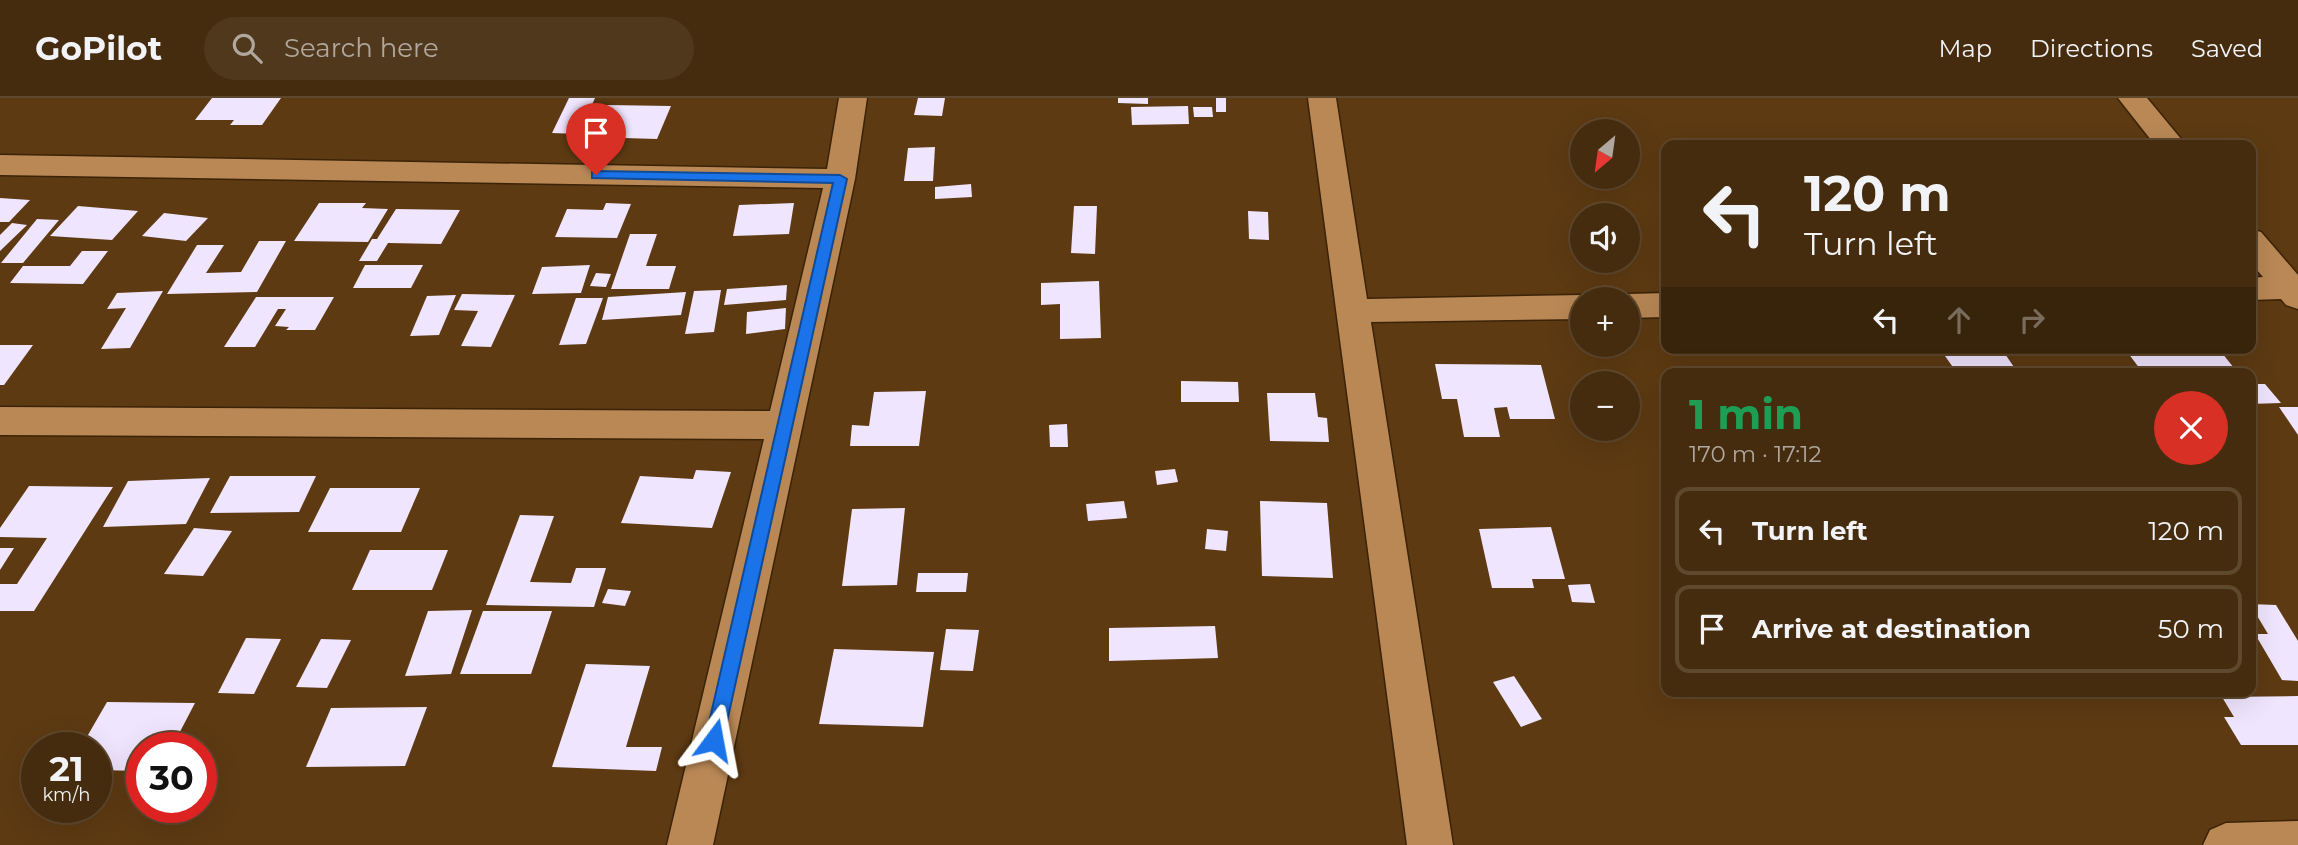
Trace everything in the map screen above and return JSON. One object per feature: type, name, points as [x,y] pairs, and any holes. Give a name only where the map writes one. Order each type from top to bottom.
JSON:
[{"type":"street","points":[[690,845],[840,179],[853,98]]},
{"type":"street","points":[[1322,98],[1430,845]]},
{"type":"street","points":[[2132,98],[2167,140]]},
{"type":"street","points":[[0,165],[840,179]]},
{"type":"street","points":[[2256,247],[2295,291]]},
{"type":"street","points":[[2256,289],[2295,291]]},
{"type":"street","points":[[1640,306],[1661,305]]},
{"type":"street","points":[[1352,311],[1570,307]]},
{"type":"street","points":[[0,421],[786,425]]},
{"type":"street","points":[[2225,845],[2298,843]]},
{"type":"building","points":[[212,98],[281,98],[262,125],[230,125],[234,120],[195,120]]},
{"type":"building","points":[[569,98],[595,98],[579,134],[552,133]]},
{"type":"building","points":[[918,98],[945,98],[942,116],[914,115]]},
{"type":"building","points":[[1118,98],[1148,98],[1148,104],[1118,103]]},
{"type":"building","points":[[1216,98],[1226,98],[1226,112],[1216,112]]},
{"type":"building","points":[[607,105],[671,106],[657,139],[591,137]]},
{"type":"building","points":[[1188,106],[1189,124],[1132,125],[1131,107]]},
{"type":"building","points":[[1193,107],[1212,107],[1213,117],[1194,117]]},
{"type":"building","points":[[935,147],[933,181],[904,181],[908,148]]},
{"type":"building","points":[[971,184],[972,197],[935,199],[935,187]]},
{"type":"building","points":[[0,198],[30,200],[9,222],[0,222]]},
{"type":"building","points":[[319,203],[366,203],[362,208],[388,209],[368,242],[294,241]]},
{"type":"building","points":[[606,203],[631,204],[617,238],[555,237],[567,209],[603,210]]},
{"type":"building","points":[[794,203],[789,234],[733,236],[739,205]]},
{"type":"building","points":[[78,206],[138,211],[112,240],[50,236]]},
{"type":"building","points":[[1074,206],[1097,206],[1095,254],[1071,253]]},
{"type":"building","points":[[396,209],[460,210],[441,244],[388,243],[377,261],[359,261],[372,239],[377,239]]},
{"type":"building","points":[[1248,211],[1268,212],[1269,240],[1249,239]]},
{"type":"building","points":[[164,213],[208,218],[186,241],[142,236]]},
{"type":"building","points":[[37,219],[59,220],[23,263],[1,263]]},
{"type":"building","points":[[12,223],[27,225],[0,251],[0,235]]},
{"type":"building","points":[[630,234],[657,234],[646,266],[676,266],[669,289],[611,289]]},
{"type":"building","points":[[259,241],[286,241],[257,292],[167,294],[197,245],[224,245],[206,273],[241,272]]},
{"type":"building","points":[[82,251],[108,251],[83,284],[10,283],[23,266],[70,266]]},
{"type":"building","points":[[365,265],[423,265],[411,288],[353,288]]},
{"type":"building","points":[[590,265],[581,293],[532,294],[542,267]]},
{"type":"building","points":[[596,273],[611,274],[606,287],[590,286]]},
{"type":"building","points":[[1099,281],[1101,338],[1060,339],[1060,304],[1041,305],[1041,283]]},
{"type":"building","points":[[787,285],[786,300],[724,305],[727,289]]},
{"type":"building","points":[[721,290],[714,332],[685,334],[694,291]]},
{"type":"building","points":[[163,291],[130,348],[101,349],[126,308],[107,309],[117,293]]},
{"type":"building","points":[[686,292],[681,315],[602,320],[608,297]]},
{"type":"building","points":[[462,294],[515,295],[491,347],[461,346],[478,311],[454,310]]},
{"type":"building","points":[[456,295],[439,335],[410,336],[427,296]]},
{"type":"building","points":[[256,297],[334,297],[315,330],[286,330],[289,327],[275,326],[286,309],[278,309],[255,347],[224,347]]},
{"type":"building","points":[[576,298],[603,298],[586,344],[559,345]]},
{"type":"building","points":[[786,308],[785,329],[746,334],[747,312]]},
{"type":"building","points":[[0,345],[33,345],[4,385],[0,385]]},
{"type":"building","points":[[2005,354],[2015,368],[1953,368],[1945,356]]},
{"type":"building","points":[[2129,354],[2223,354],[2234,368],[2139,368]]},
{"type":"building","points":[[1435,364],[1541,365],[1555,419],[1510,419],[1507,407],[1494,408],[1500,437],[1464,437],[1457,399],[1442,399]]},
{"type":"building","points":[[1181,381],[1238,382],[1239,402],[1181,402]]},
{"type":"building","points":[[2256,384],[2265,384],[2281,403],[2256,404]]},
{"type":"building","points":[[926,391],[919,446],[850,446],[852,425],[869,426],[874,392]]},
{"type":"building","points":[[1267,393],[1315,393],[1318,417],[1327,418],[1329,442],[1270,441]]},
{"type":"building","points":[[2279,407],[2298,407],[2298,435]]},
{"type":"building","points":[[1067,424],[1068,447],[1050,447],[1049,425]]},
{"type":"building","points":[[1175,469],[1178,482],[1157,485],[1155,471]]},
{"type":"building","points":[[696,470],[731,472],[712,528],[621,523],[640,476],[693,479]]},
{"type":"building","points":[[230,476],[316,476],[299,512],[210,513]]},
{"type":"building","points":[[210,478],[186,524],[103,527],[128,481]]},
{"type":"building","points":[[29,486],[113,487],[34,611],[0,611],[0,584],[17,584],[47,538],[0,537],[0,528]]},
{"type":"building","points":[[330,488],[420,488],[401,532],[308,532]]},
{"type":"building","points":[[1124,501],[1127,518],[1088,521],[1086,504]]},
{"type":"building","points":[[1260,501],[1327,503],[1333,578],[1262,576]]},
{"type":"building","points":[[905,508],[897,585],[842,586],[852,509]]},
{"type":"building","points":[[520,515],[554,516],[530,582],[571,583],[576,568],[606,568],[594,607],[486,605]]},
{"type":"building","points":[[1551,527],[1565,579],[1532,579],[1534,588],[1492,588],[1479,529]]},
{"type":"building","points":[[194,528],[232,531],[203,576],[164,574]]},
{"type":"building","points":[[1207,529],[1228,531],[1226,551],[1205,549]]},
{"type":"building","points":[[0,548],[14,548],[0,570]]},
{"type":"building","points":[[370,550],[448,550],[432,590],[352,590]]},
{"type":"building","points":[[918,573],[968,573],[966,592],[916,592]]},
{"type":"building","points":[[1590,584],[1595,603],[1572,602],[1568,585]]},
{"type":"building","points":[[608,589],[631,591],[625,606],[602,603]]},
{"type":"building","points":[[2256,604],[2276,605],[2298,641],[2298,681],[2282,680],[2256,636],[2268,634],[2256,614]]},
{"type":"building","points":[[472,610],[451,674],[405,676],[428,611]]},
{"type":"building","points":[[483,611],[552,611],[531,674],[460,674]]},
{"type":"building","points":[[1215,626],[1218,658],[1109,661],[1109,628]]},
{"type":"building","points":[[946,629],[979,630],[973,671],[940,670]]},
{"type":"building","points":[[246,638],[281,639],[254,694],[218,693]]},
{"type":"building","points":[[321,639],[351,640],[327,688],[296,687]]},
{"type":"building","points":[[834,649],[934,652],[923,727],[819,724]]},
{"type":"building","points":[[586,664],[650,666],[626,747],[662,747],[656,771],[552,767]]},
{"type":"building","points":[[1514,676],[1542,719],[1521,727],[1493,682]]},
{"type":"building","points":[[2298,696],[2298,745],[2241,745],[2224,717],[2234,717],[2222,697]]},
{"type":"building","points":[[107,702],[195,703],[180,732],[126,732],[126,771],[112,770],[112,732],[90,732]]},
{"type":"building","points":[[427,707],[405,766],[306,767],[331,708]]},
{"type":"route","points":[[596,175],[840,179],[714,740]]}]
